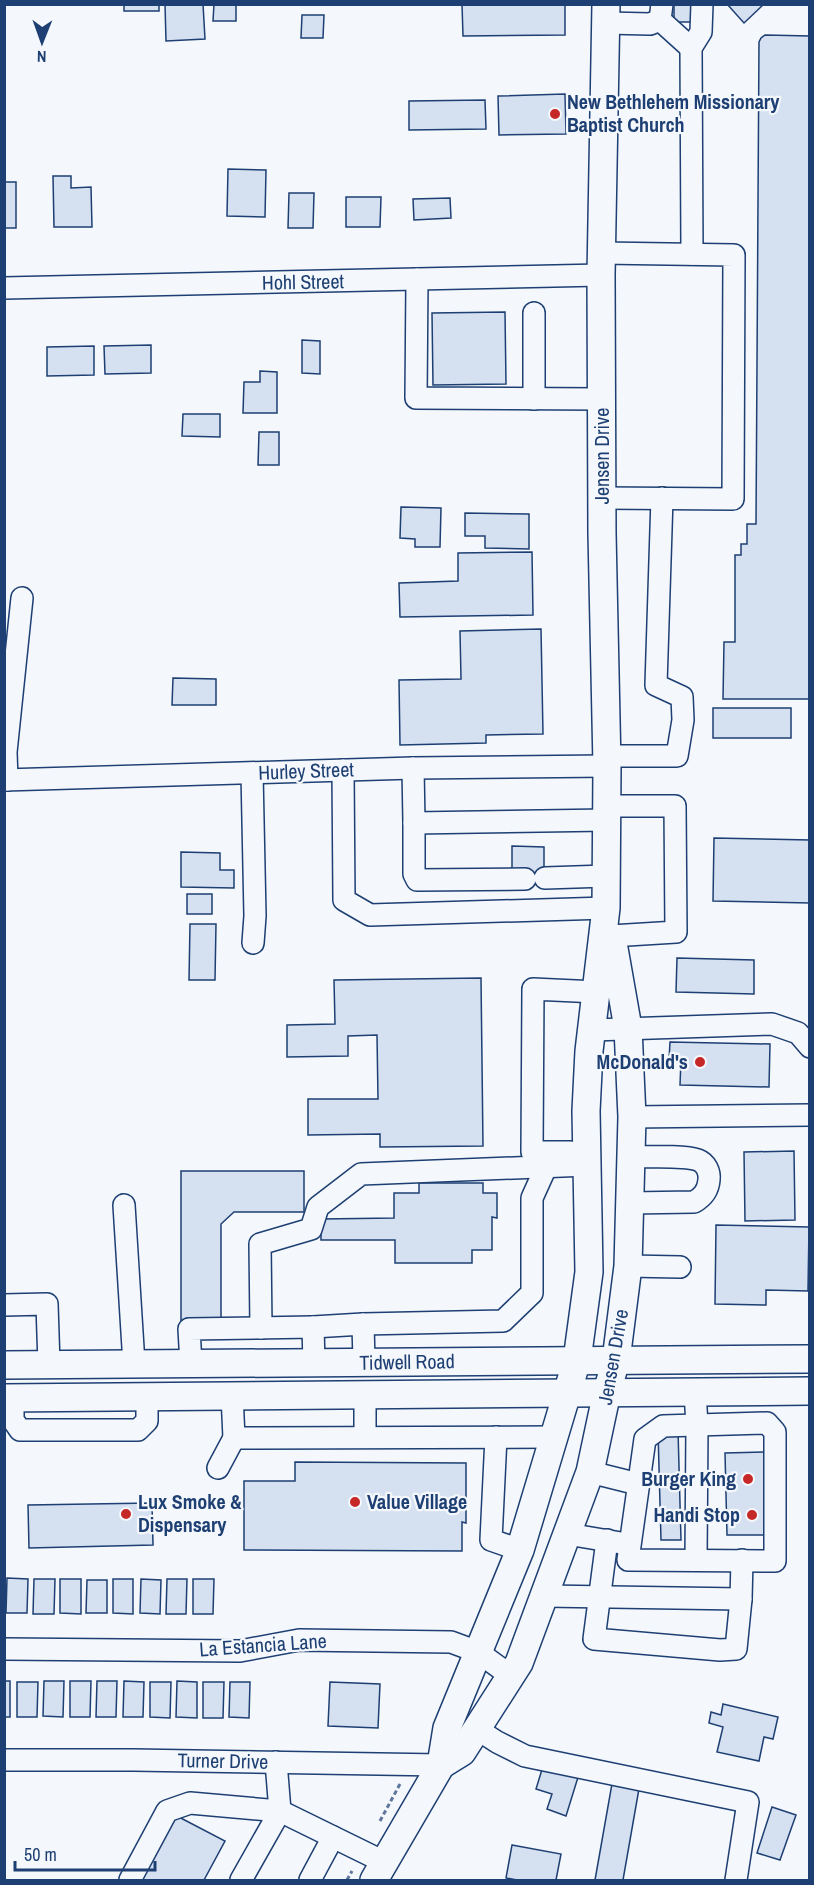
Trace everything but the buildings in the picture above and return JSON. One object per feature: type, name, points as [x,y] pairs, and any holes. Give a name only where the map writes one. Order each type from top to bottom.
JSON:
[{"type":"main road","name":"Jensen Drive","points":[[378,1875],[441,1765],[447,1728],[520,1550],[577,1359],[589,1272],[586,1099],[589,1051],[606,908],[607,761],[602,498],[602,264],[606,14]]},
{"type":"main road","name":"Jensen Drive","points":[[441,1765],[462,1752],[519,1663],[590,1472],[616,1360],[628,1266],[632,1117],[627,1028],[606,908]]},
{"type":"main road","name":"Tidwell Road","points":[[8,1365],[810,1359]]},
{"type":"main road","points":[[364,1362],[365,1394]]},
{"type":"main road","points":[[203,1364],[224,1395]]},
{"type":"main road","points":[[8,1365],[9,1398]]},
{"type":"main road","name":"Tidwell Road","points":[[9,1398],[810,1391]]},
{"type":"street","points":[[692,254],[691,48],[701,32],[702,4]]},
{"type":"street","points":[[606,14],[650,24],[661,12],[691,48]]},
{"type":"street","name":"Hohl Street","points":[[4,288],[417,279],[602,264],[692,254],[734,255],[733,499],[662,498]]},
{"type":"street","points":[[417,279],[416,398],[602,399]]},
{"type":"street","points":[[534,313],[534,399]]},
{"type":"street","points":[[602,498],[662,498]]},
{"type":"street","name":"Hurley Street","points":[[6,780],[412,768],[607,761],[677,756],[684,720],[682,697],[656,685],[662,498]]},
{"type":"street","points":[[6,780],[6,752],[22,598]]},
{"type":"street","points":[[412,768],[414,874],[417,880],[606,876]]},
{"type":"street","points":[[343,770],[344,900],[370,915],[606,908]]},
{"type":"street","points":[[252,773],[255,916],[253,943]]},
{"type":"street","points":[[414,823],[607,813],[675,806],[676,932],[611,936]]},
{"type":"street","points":[[587,1158],[532,1152],[533,989],[597,992]]},
{"type":"street","points":[[593,1030],[772,1024],[798,1032],[810,1047]]},
{"type":"street","points":[[632,1117],[810,1114]]},
{"type":"street","points":[[630,1203],[694,1202],[702,1198],[708,1188],[710,1177],[701,1161],[632,1157]]},
{"type":"street","points":[[261,1328],[260,1244],[311,1229],[318,1207],[361,1174],[546,1167],[587,1158]]},
{"type":"street","points":[[203,1364],[189,1329],[503,1321],[532,1293],[532,1198],[546,1167]]},
{"type":"street","points":[[124,1204],[134,1364]]},
{"type":"street","points":[[628,1266],[680,1267]]},
{"type":"street","points":[[4,1305],[47,1304],[49,1365]]},
{"type":"street","points":[[363,1324],[364,1362]]},
{"type":"street","points":[[313,1327],[314,1363]]},
{"type":"street","points":[[752,1424],[756,1391]]},
{"type":"street","points":[[695,1392],[697,1425],[696,1560]]},
{"type":"street","points":[[365,1394],[365,1437]]},
{"type":"street","points":[[218,1468],[234,1438],[224,1395]]},
{"type":"street","points":[[767,1423],[775,1432],[775,1561],[628,1560],[645,1438],[663,1426],[697,1425],[767,1423]]},
{"type":"street","points":[[496,1437],[491,1540],[520,1550]]},
{"type":"street","points":[[234,1438],[554,1437]]},
{"type":"street","points":[[590,1472],[638,1484]]},
{"type":"street","points":[[567,1534],[630,1545]]},
{"type":"street","points":[[607,1540],[594,1639],[720,1650],[736,1649],[742,1560]]},
{"type":"street","points":[[545,1596],[741,1599]]},
{"type":"street","name":"La Estancia Lane","points":[[4,1649],[240,1651],[299,1640],[451,1641],[478,1653],[511,1676]]},
{"type":"street","points":[[477,1729],[496,1742],[525,1756],[748,1802],[736,1881]]},
{"type":"street","name":"Turner Drive","points":[[4,1760],[441,1765]]},
{"type":"street","points":[[241,1881],[280,1811],[276,1762]]},
{"type":"street","points":[[130,1881],[167,1811],[190,1803],[280,1811],[333,1837],[378,1875]]},
{"type":"street","points":[[310,1881],[333,1837]]},
{"type":"place","name":"New Bethlehem Missionary Baptist Church","points":[[555,114]]},
{"type":"place","name":"McDonald's","points":[[700,1062]]},
{"type":"place","name":"Burger King","points":[[748,1479]]},
{"type":"place","name":"Value Village","points":[[355,1502]]},
{"type":"place","name":"Lux Smoke & Dispensary","points":[[126,1514]]},
{"type":"place","name":"Handi Stop","points":[[752,1515]]}]
